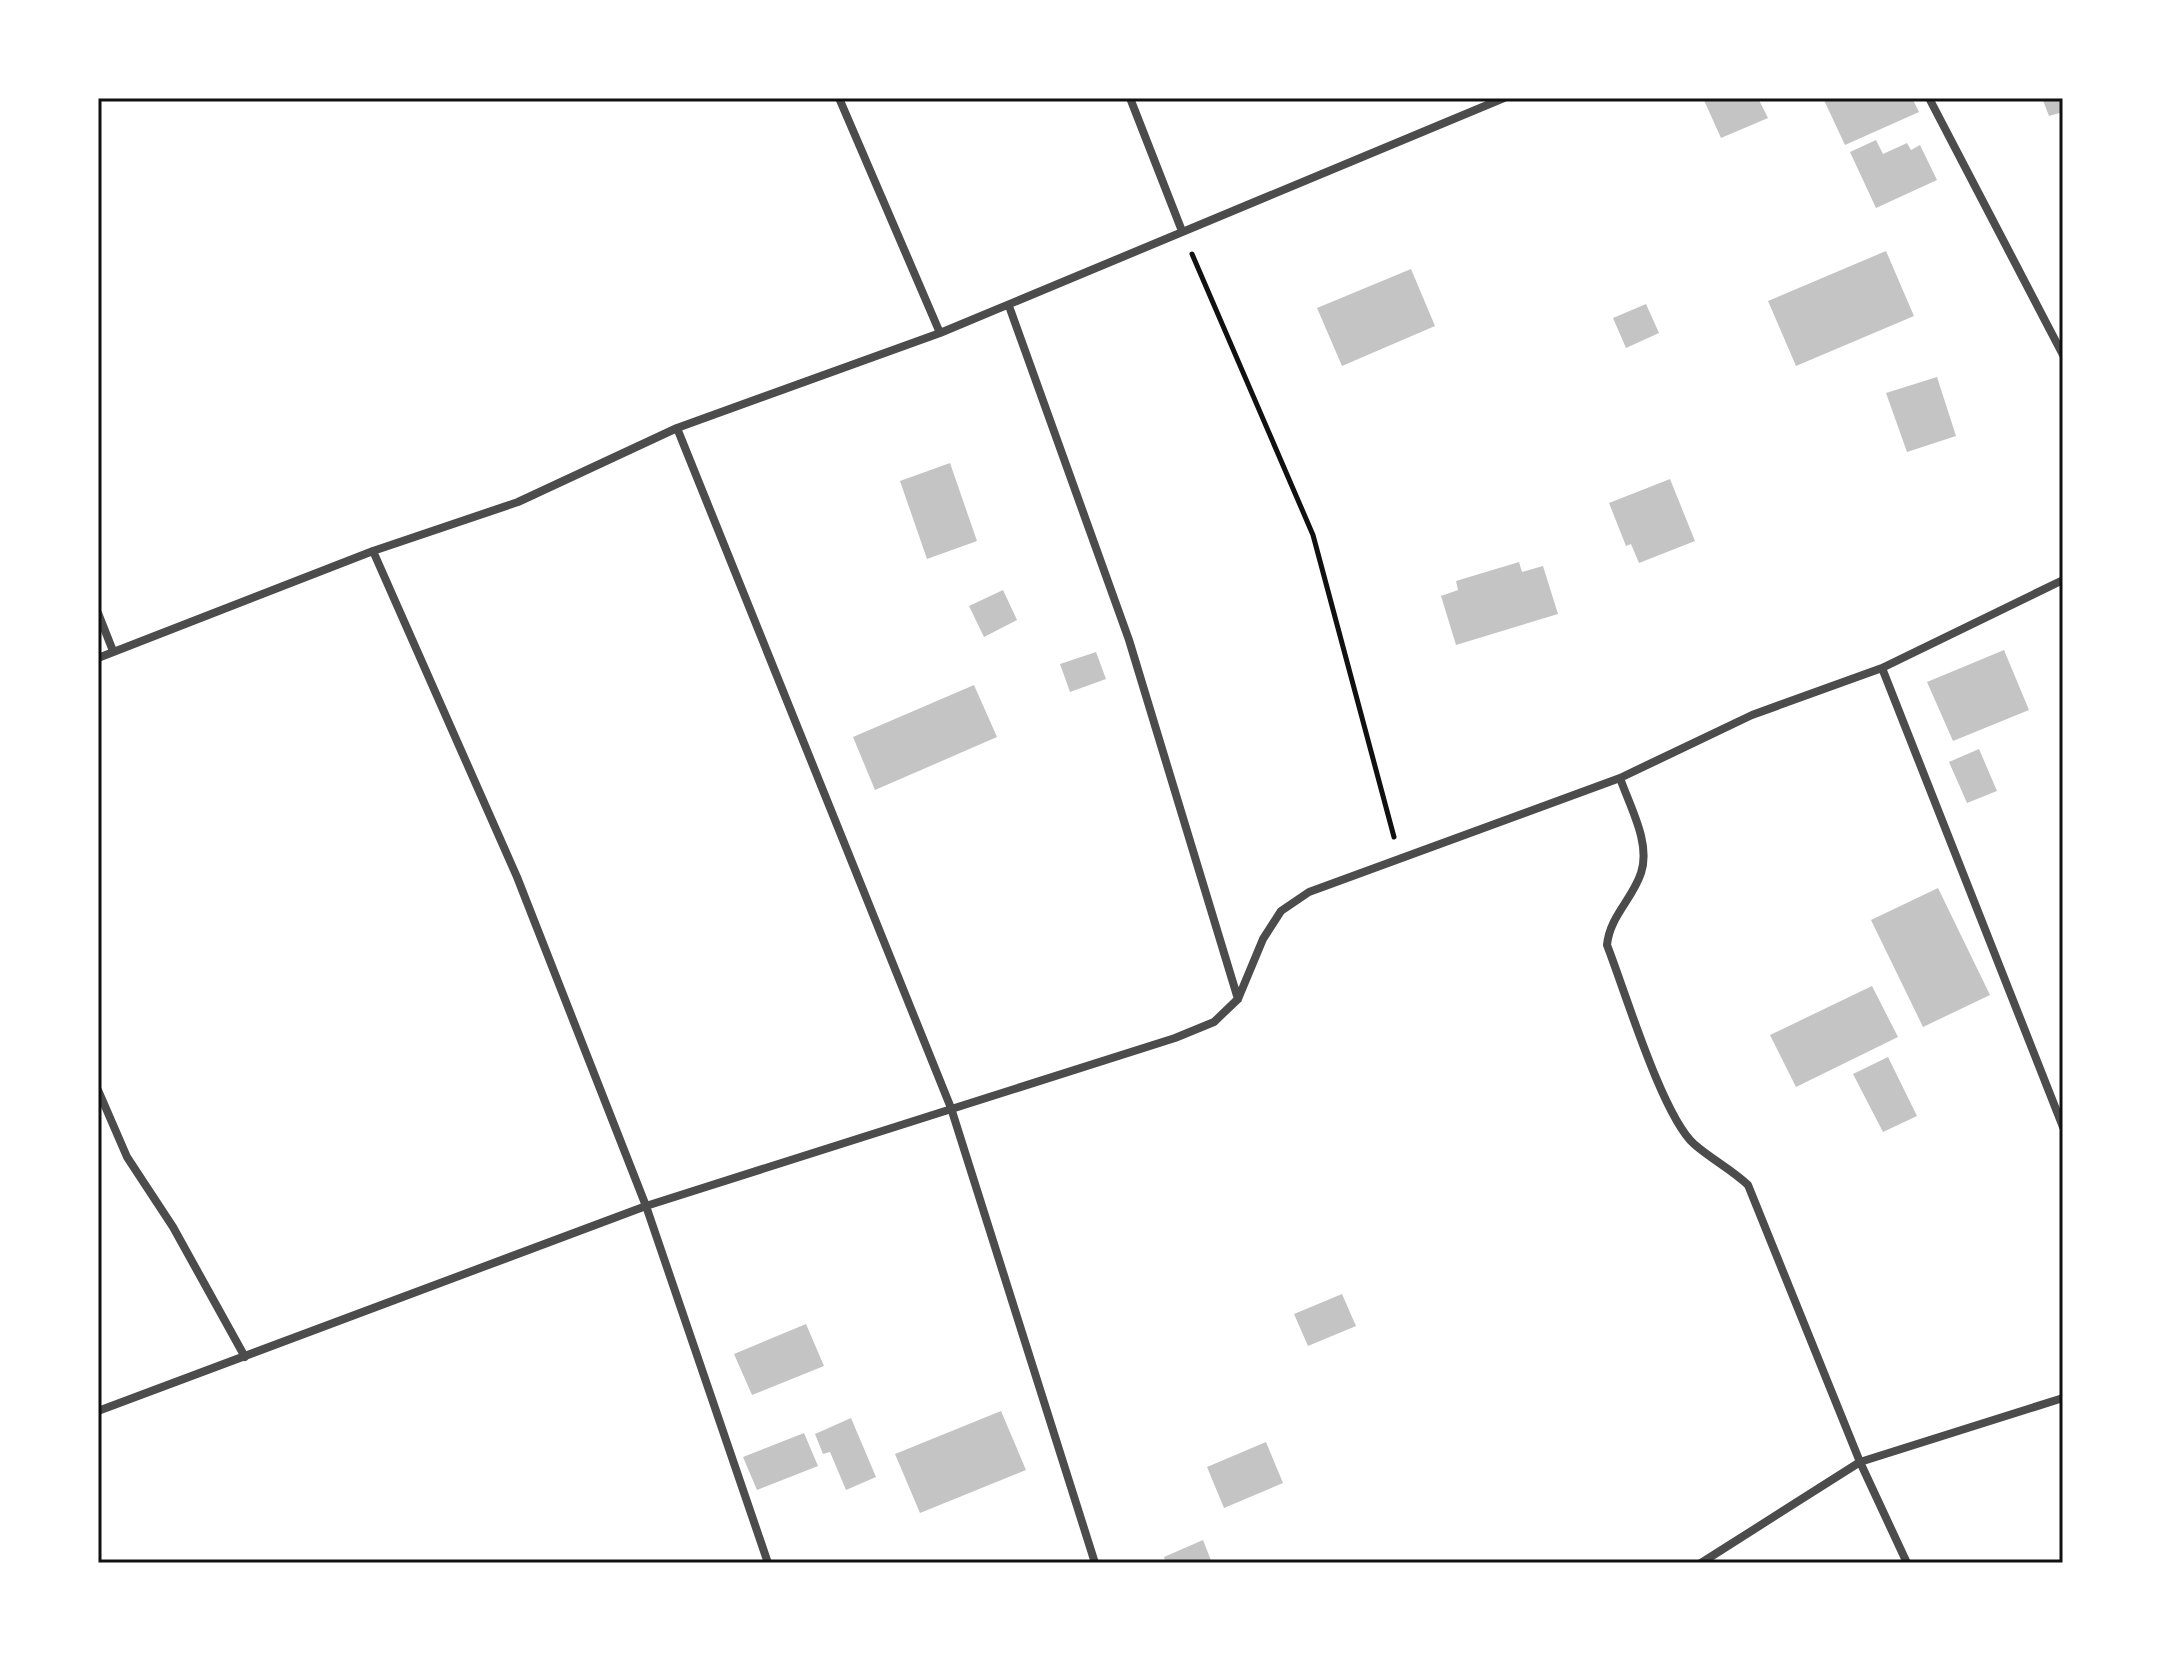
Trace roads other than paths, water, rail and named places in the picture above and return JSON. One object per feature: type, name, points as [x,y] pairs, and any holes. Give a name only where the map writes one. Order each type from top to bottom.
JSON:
[{"type":"street","points":[[839,98],[940,333]]},
{"type":"street","points":[[1130,98],[1182,231]]},
{"type":"street","points":[[98,658],[373,551],[518,502],[677,428],[1009,306],[1504,98]]},
{"type":"street","points":[[1929,98],[2063,355]]},
{"type":"street","points":[[1009,306],[1129,640],[1238,999]]},
{"type":"street","points":[[677,428],[951,1108],[1095,1563]]},
{"type":"street","points":[[373,551],[517,877],[646,1206],[768,1563]]},
{"type":"street","points":[[98,1411],[646,1206],[1175,1038],[1214,1022],[1238,999],[1263,939],[1281,911],[1309,892],[1620,778],[1752,715],[1882,668],[2063,580]]},
{"type":"street","points":[[98,613],[113,651]]},
{"type":"street","points":[[1882,668],[2063,1127]]},
{"type":"street","points":[[1620,778],[1644,853],[1641,875],[1609,927],[1607,945],[1673,1117],[1694,1144],[1748,1185],[1860,1462],[1907,1563]]},
{"type":"street","points":[[98,1090],[127,1157],[173,1227],[245,1357]]},
{"type":"street","points":[[1701,1563],[1860,1462],[2063,1398]]}]
